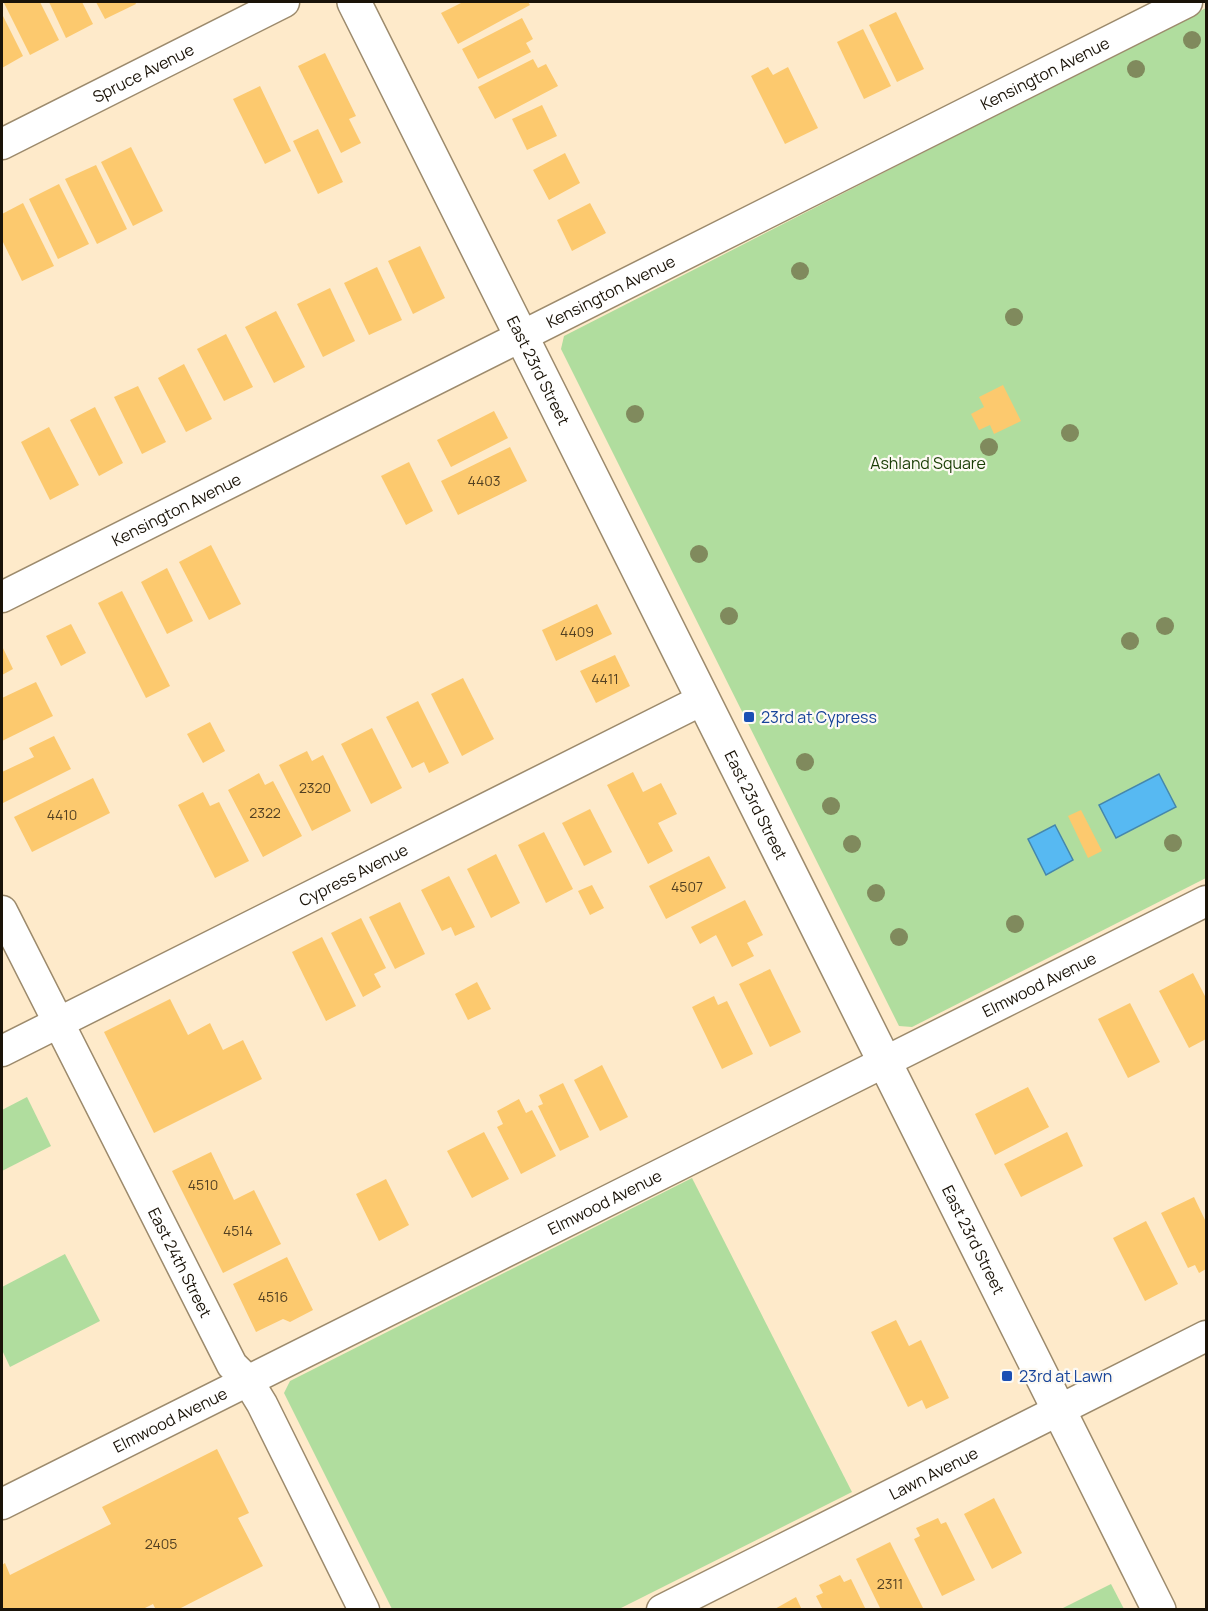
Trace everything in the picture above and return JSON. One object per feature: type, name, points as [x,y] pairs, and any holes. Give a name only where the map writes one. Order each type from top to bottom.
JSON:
[{"type":"main road","name":"East 23rd Street","points":[[354,2],[1159,1610]]},
{"type":"street","name":"Spruce Avenue","points":[[2,144],[284,2]]},
{"type":"street","name":"Kensington Avenue","points":[[2,597],[1187,2]]},
{"type":"street","name":"Cypress Avenue","points":[[2,1051],[704,699]]},
{"type":"street","name":"Elmwood Avenue","points":[[2,1504],[1206,901]]},
{"type":"street","name":"East 24th Street","points":[[2,911],[232,1365],[248,1380],[364,1610]]},
{"type":"street","name":"Lawn Avenue","points":[[662,1610],[1206,1336]]},
{"type":"green space","name":"Ashland Square","points":[[1206,8],[1206,878],[912,1027],[899,1026],[561,349],[564,336]]},
{"type":"green space","points":[[27,1097],[51,1146],[2,1171],[2,1110]]},
{"type":"green space","points":[[692,1178],[852,1492],[619,1609],[392,1609],[284,1393],[290,1381]]},
{"type":"green space","points":[[65,1254],[100,1321],[10,1367],[2,1350],[2,1287]]},
{"type":"green space","points":[[1111,1584],[1124,1609],[1061,1609]]},
{"type":"water","points":[[1159,774],[1176,807],[1116,838],[1099,805]]},
{"type":"water","points":[[1055,825],[1073,860],[1046,875],[1028,839]]},
{"type":"building","points":[[40,2],[59,40],[30,55],[4,3]]},
{"type":"building","points":[[49,2],[82,2],[93,24],[66,38]]},
{"type":"building","points":[[96,2],[135,2],[136,4],[105,19]]},
{"type":"building","points":[[463,2],[528,2],[530,5],[458,44],[441,13]]},
{"type":"building","points":[[896,12],[924,69],[897,82],[869,25]]},
{"type":"building","points":[[2,14],[23,56],[2,68]]},
{"type":"building","points":[[522,18],[533,39],[526,43],[531,52],[478,79],[462,49]]},
{"type":"building","points":[[863,29],[891,86],[864,99],[837,42]]},
{"type":"building","points":[[325,53],[356,116],[349,119],[361,143],[341,153],[298,66]]},
{"type":"building","points":[[533,59],[538,68],[546,64],[558,86],[495,119],[478,87]]},
{"type":"building","points":[[768,67],[773,75],[788,67],[818,128],[785,144],[751,76]]},
{"type":"building","points":[[260,86],[291,151],[265,164],[233,99]]},
{"type":"building","points":[[542,105],[557,136],[527,150],[512,119]]},
{"type":"building","points":[[318,129],[343,182],[318,194],[293,141]]},
{"type":"building","points":[[131,147],[163,211],[133,226],[101,162]]},
{"type":"building","points":[[565,153],[580,183],[549,200],[533,170]]},
{"type":"building","points":[[96,165],[127,229],[97,244],[65,179]]},
{"type":"building","points":[[59,184],[89,244],[58,259],[29,199]]},
{"type":"building","points":[[23,203],[54,266],[22,281],[2,240],[2,214]]},
{"type":"building","points":[[590,203],[606,233],[572,251],[557,220]]},
{"type":"building","points":[[420,246],[445,298],[413,314],[388,261]]},
{"type":"building","points":[[377,267],[402,320],[369,335],[344,283]]},
{"type":"building","points":[[330,288],[355,341],[323,357],[297,304]]},
{"type":"building","points":[[276,311],[305,367],[274,383],[245,327]]},
{"type":"building","points":[[226,334],[253,387],[224,401],[197,349]]},
{"type":"building","points":[[184,364],[212,419],[186,432],[158,378]]},
{"type":"building","points":[[1003,385],[1021,421],[994,434],[990,425],[979,430],[971,414],[984,407],[979,397]]},
{"type":"building","points":[[138,386],[166,442],[142,454],[114,397]]},
{"type":"building","points":[[95,407],[123,463],[99,476],[70,420]]},
{"type":"building","points":[[494,411],[508,438],[451,467],[437,440]]},
{"type":"building","points":[[49,427],[79,485],[50,500],[21,442]]},
{"type":"building","points":[[510,447],[527,481],[458,515],[441,481]]},
{"type":"building","points":[[409,462],[433,511],[406,525],[381,476]]},
{"type":"building","points":[[211,545],[241,604],[209,620],[179,562]]},
{"type":"building","points":[[167,568],[193,621],[167,634],[141,582]]},
{"type":"building","points":[[122,591],[170,686],[146,698],[98,603]]},
{"type":"building","points":[[597,604],[612,634],[556,661],[542,630]]},
{"type":"building","points":[[71,624],[86,653],[61,666],[46,636]]},
{"type":"building","points":[[2,646],[13,669],[2,675]]},
{"type":"building","points":[[615,655],[630,686],[596,703],[580,671]]},
{"type":"building","points":[[463,678],[494,739],[462,756],[431,694]]},
{"type":"building","points":[[36,682],[53,716],[2,741],[2,698]]},
{"type":"building","points":[[418,701],[449,763],[429,773],[424,762],[412,768],[386,717]]},
{"type":"building","points":[[210,722],[225,751],[203,763],[187,734]]},
{"type":"building","points":[[372,728],[402,788],[371,804],[341,744]]},
{"type":"building","points":[[54,736],[71,769],[3,803],[2,772],[34,757],[29,748]]},
{"type":"building","points":[[307,751],[312,761],[323,755],[351,811],[312,831],[279,765]]},
{"type":"building","points":[[633,772],[643,792],[661,783],[677,814],[658,823],[673,851],[648,864],[607,785]]},
{"type":"building","points":[[259,773],[265,785],[273,781],[302,836],[263,857],[228,790]]},
{"type":"building","points":[[93,778],[110,813],[32,852],[14,817]]},
{"type":"building","points":[[203,792],[210,806],[219,802],[249,861],[215,878],[178,805]]},
{"type":"building","points":[[590,809],[612,852],[584,866],[562,823]]},
{"type":"building","points":[[1081,810],[1102,851],[1088,858],[1068,816]]},
{"type":"building","points":[[544,832],[573,889],[546,903],[518,845]]},
{"type":"building","points":[[496,854],[520,903],[491,918],[467,869]]},
{"type":"building","points":[[709,856],[726,888],[666,919],[649,886]]},
{"type":"building","points":[[449,876],[475,927],[455,936],[451,927],[442,931],[421,890]]},
{"type":"building","points":[[592,885],[604,908],[590,915],[578,891]]},
{"type":"building","points":[[745,900],[763,935],[747,943],[754,956],[732,967],[716,935],[700,944],[691,927]]},
{"type":"building","points":[[400,902],[425,954],[395,969],[369,917]]},
{"type":"building","points":[[361,918],[386,968],[374,974],[381,987],[363,997],[331,933]]},
{"type":"building","points":[[322,937],[356,1006],[326,1021],[292,952]]},
{"type":"building","points":[[770,969],[801,1032],[770,1047],[739,984]]},
{"type":"building","points":[[1193,973],[1206,998],[1206,1039],[1189,1048],[1159,991]]},
{"type":"building","points":[[477,982],[491,1009],[468,1020],[455,994]]},
{"type":"building","points":[[714,996],[718,1005],[727,1001],[753,1054],[722,1069],[692,1007]]},
{"type":"building","points":[[170,999],[188,1035],[210,1023],[223,1050],[243,1040],[262,1079],[154,1133],[104,1032]]},
{"type":"building","points":[[1130,1003],[1160,1062],[1128,1078],[1098,1019]]},
{"type":"building","points":[[602,1065],[628,1117],[600,1131],[574,1080]]},
{"type":"building","points":[[563,1083],[589,1137],[560,1151],[538,1106],[543,1104],[539,1095]]},
{"type":"building","points":[[1028,1087],[1049,1127],[995,1155],[975,1114]]},
{"type":"building","points":[[519,1099],[526,1113],[532,1110],[556,1156],[521,1174],[497,1127],[503,1124],[497,1111]]},
{"type":"building","points":[[484,1132],[509,1179],[472,1198],[447,1151]]},
{"type":"building","points":[[1067,1132],[1083,1166],[1021,1197],[1004,1164]]},
{"type":"building","points":[[211,1152],[234,1200],[254,1190],[281,1244],[223,1273],[172,1171]]},
{"type":"building","points":[[386,1179],[409,1225],[379,1241],[356,1194]]},
{"type":"building","points":[[1194,1197],[1206,1222],[1206,1269],[1199,1273],[1195,1265],[1188,1268],[1161,1213]]},
{"type":"building","points":[[1146,1221],[1178,1284],[1145,1301],[1113,1238]]},
{"type":"building","points":[[287,1257],[313,1310],[290,1322],[283,1319],[256,1332],[233,1284]]},
{"type":"building","points":[[896,1320],[909,1346],[921,1340],[949,1398],[926,1409],[922,1400],[908,1407],[871,1332]]},
{"type":"building","points":[[217,1449],[249,1513],[238,1518],[263,1566],[177,1610],[156,1610],[153,1604],[141,1610],[2,1610],[2,1565],[5,1563],[10,1575],[111,1524],[102,1507]]},
{"type":"building","points":[[994,1498],[1022,1553],[992,1569],[964,1514]]},
{"type":"building","points":[[938,1518],[941,1524],[946,1522],[975,1580],[942,1596],[914,1539],[920,1536],[916,1528]]},
{"type":"building","points":[[890,1542],[924,1610],[881,1610],[856,1559]]},
{"type":"building","points":[[840,1575],[844,1582],[851,1579],[866,1610],[823,1610],[816,1596],[823,1593],[819,1585]]},
{"type":"building","points":[[796,1597],[802,1610],[773,1610]]},
{"type":"place","name":"23rd at Cypress","points":[[749,717]]},
{"type":"place","name":"23rd at Lawn","points":[[1007,1376]]}]
